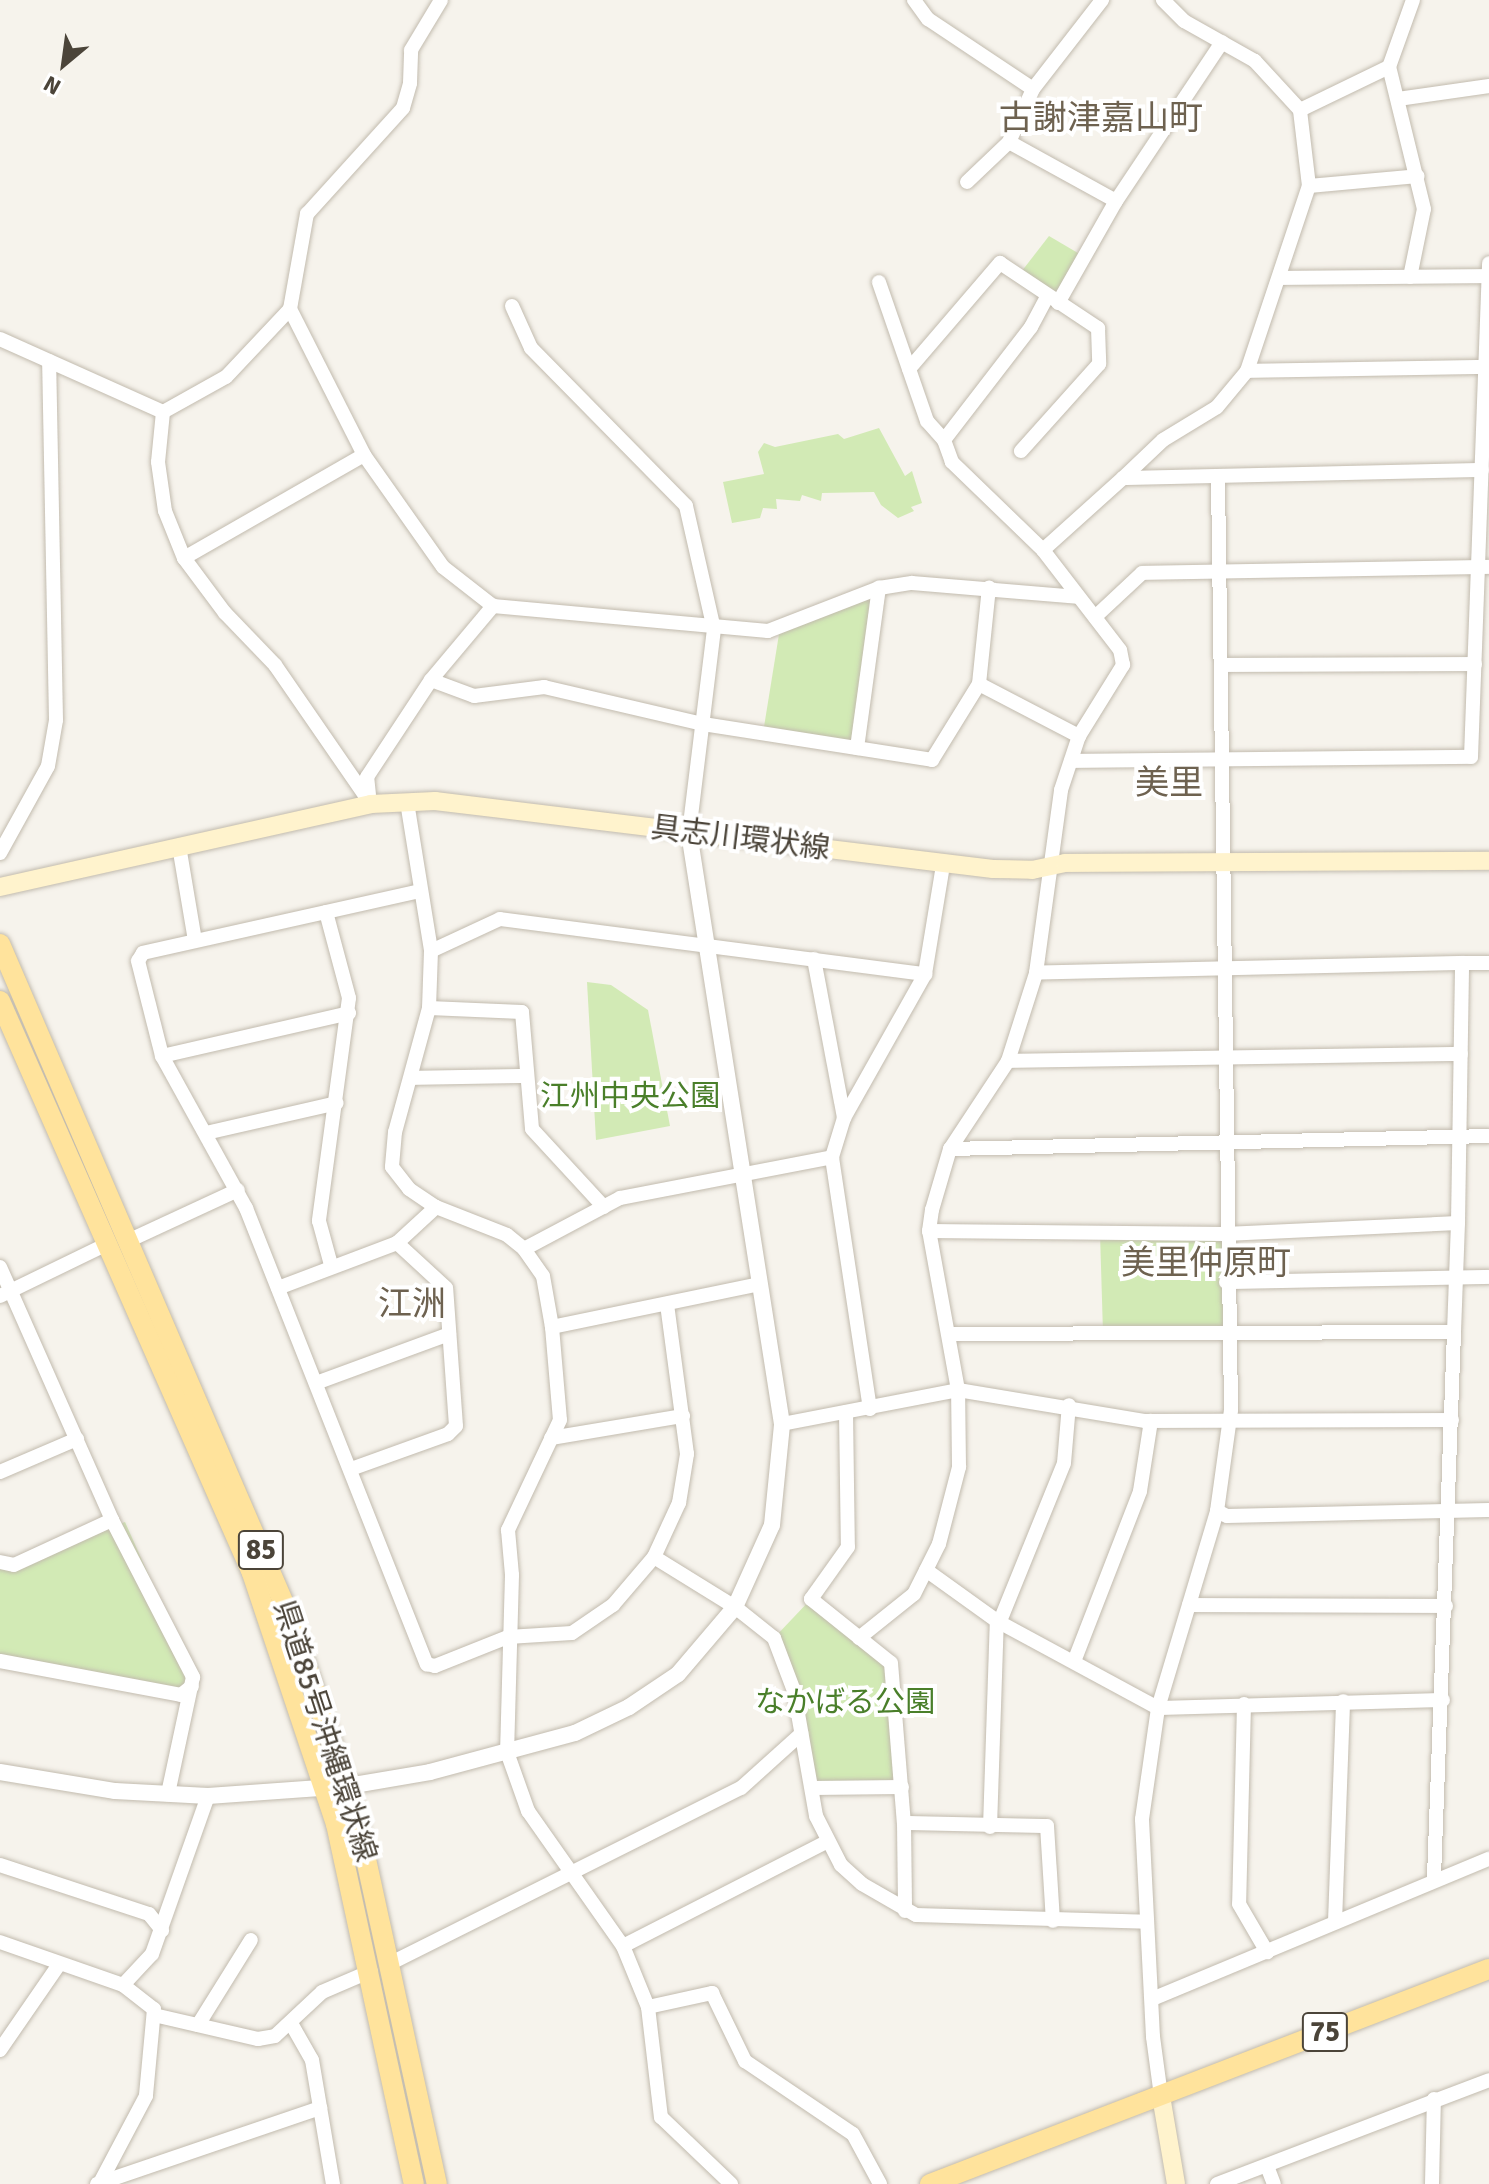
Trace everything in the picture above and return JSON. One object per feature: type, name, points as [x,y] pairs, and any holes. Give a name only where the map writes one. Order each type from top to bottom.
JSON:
[{"type":"main road","name":"具志川環状線","points":[[0,887],[371,804],[435,801],[943,865],[1050,868],[1489,861]]},
{"type":"main road","name":"県道85号沖縄環状線","points":[[0,944],[291,1620],[348,1786],[391,1963],[437,2184]]},
{"type":"main road","name":"県道85号沖縄環状線","points":[[0,1001],[252,1573],[324,1788],[371,1971],[414,2184]]},
{"type":"main road","name":"75","points":[[930,2184],[1489,1969]]},
{"type":"main road","points":[[1161,2096],[1176,2184]]},
{"type":"street","points":[[163,412],[226,377],[290,309],[307,214],[403,108],[410,83],[411,50],[441,0]]},
{"type":"street","points":[[914,0],[928,19],[1033,89]]},
{"type":"street","points":[[967,182],[1009,142],[1033,89],[1102,0]]},
{"type":"street","points":[[1043,550],[1163,440],[1217,407],[1247,371],[1309,186],[1300,110],[1255,61],[1184,21],[1163,0]]},
{"type":"street","points":[[1410,277],[1424,209],[1389,67],[1413,0]]},
{"type":"street","points":[[944,440],[1052,300],[1222,42]]},
{"type":"street","points":[[1300,110],[1389,67]]},
{"type":"street","points":[[1398,99],[1489,86]]},
{"type":"street","points":[[1009,142],[1116,201]]},
{"type":"street","points":[[1309,186],[1418,176]]},
{"type":"street","points":[[909,369],[1000,263],[1098,328],[1099,364],[1021,451]]},
{"type":"street","points":[[1471,757],[1484,568],[1482,470],[1489,263]]},
{"type":"street","points":[[1280,278],[1489,276]]},
{"type":"street","points":[[859,1638],[914,1594],[939,1544],[959,1467],[958,1390],[951,1334],[929,1231],[950,1149],[1008,1061],[1036,973],[1050,868],[1071,761],[1079,736],[1123,665],[1120,650],[1043,550],[952,462],[944,440],[927,421],[879,282]]},
{"type":"street","points":[[0,1772],[65,1785],[208,1796],[324,1788],[348,1786],[507,1752],[601,1722],[655,1692],[698,1654],[735,1607],[772,1525],[782,1424],[689,833],[714,629],[686,506],[676,491],[531,348],[512,306]]},
{"type":"street","points":[[290,309],[364,455],[443,567],[493,606],[714,629],[780,628],[879,588],[912,583],[1077,597]]},
{"type":"street","points":[[1,341],[163,412]]},
{"type":"street","points":[[0,853],[48,766],[56,720],[49,361]]},
{"type":"street","points":[[1247,371],[1484,367]]},
{"type":"street","points":[[163,412],[160,475],[165,511],[184,558],[225,613],[275,665],[371,804]]},
{"type":"street","points":[[184,558],[364,455]]},
{"type":"street","points":[[1123,478],[1482,470]]},
{"type":"street","points":[[1161,2096],[1142,1819],[1158,1708],[1217,1511],[1230,1423],[1225,1234],[1225,971],[1218,477]]},
{"type":"street","points":[[1095,617],[1142,573],[1484,568]]},
{"type":"street","points":[[857,748],[879,588]]},
{"type":"street","points":[[431,680],[474,696],[544,687],[703,724],[932,760],[979,684],[989,588]]},
{"type":"street","points":[[371,804],[367,777],[431,680],[493,606]]},
{"type":"street","points":[[1221,665],[1475,664]]},
{"type":"street","points":[[979,684],[1079,736]]},
{"type":"street","points":[[1071,761],[1489,757]]},
{"type":"street","points":[[407,802],[431,951],[429,1008],[395,1132],[392,1167],[409,1189],[436,1207],[507,1235],[524,1249],[543,1276],[552,1327],[560,1420],[508,1530],[507,1752],[528,1811],[576,1874],[623,1946],[648,2007],[661,2117],[731,2184]]},
{"type":"street","points":[[179,846],[195,941]]},
{"type":"street","points":[[870,1409],[832,1157],[844,1118],[925,974],[943,865]]},
{"type":"street","points":[[420,891],[143,953],[138,961],[162,1056],[238,1190],[427,1664],[435,1666],[508,1637],[555,1637],[587,1624],[637,1582],[654,1557],[685,1479],[683,1416],[667,1304]]},
{"type":"street","points":[[326,912],[349,1013],[319,1221],[331,1265]]},
{"type":"street","points":[[431,951],[500,919],[925,974]]},
{"type":"street","points":[[814,959],[844,1118]]},
{"type":"street","points":[[1434,1878],[1451,1510],[1454,1332],[1459,1279],[1462,963]]},
{"type":"street","points":[[1036,973],[1489,963]]},
{"type":"street","points":[[429,1008],[522,1012],[532,1129],[604,1207]]},
{"type":"street","points":[[162,1056],[349,1013]]},
{"type":"street","points":[[1008,1061],[1225,1061],[1461,1054]]},
{"type":"street","points":[[412,1078],[527,1076]]},
{"type":"street","points":[[206,1133],[337,1103]]},
{"type":"street","points":[[950,1149],[1225,1145],[1489,1136]]},
{"type":"street","points":[[524,1249],[620,1198],[744,1177],[832,1157]]},
{"type":"street","points":[[128,1241],[238,1190]]},
{"type":"street","points":[[278,1288],[331,1265],[397,1243],[436,1207]]},
{"type":"street","points":[[929,1231],[1225,1234],[1458,1223]]},
{"type":"street","points":[[351,1469],[448,1434],[456,1426],[446,1288],[397,1243]]},
{"type":"street","points":[[5,1293],[107,1244]]},
{"type":"street","points":[[0,1267],[5,1293],[77,1439],[112,1520],[193,1677],[168,1794]]},
{"type":"street","points":[[1226,1282],[1489,1277]]},
{"type":"street","points":[[552,1327],[760,1284]]},
{"type":"street","points":[[951,1334],[1454,1332]]},
{"type":"street","points":[[316,1383],[449,1334]]},
{"type":"street","points":[[782,1424],[958,1390],[1069,1405],[1151,1421],[1452,1420]]},
{"type":"street","points":[[990,1827],[998,1621],[1064,1463],[1069,1405]]},
{"type":"street","points":[[846,1412],[848,1547],[811,1599],[891,1663],[902,1787],[905,1911]]},
{"type":"street","points":[[551,1438],[683,1416]]},
{"type":"street","points":[[1075,1659],[1140,1491],[1151,1421]]},
{"type":"street","points":[[0,1472],[77,1439]]},
{"type":"street","points":[[1217,1511],[1227,1516],[1489,1510]]},
{"type":"street","points":[[0,1562],[14,1565],[112,1520]]},
{"type":"street","points":[[654,1557],[735,1607],[774,1638],[794,1691],[826,1842],[862,1884],[905,1911],[1053,1921],[1147,1922]]},
{"type":"street","points":[[926,1570],[998,1621],[1075,1659],[1158,1708],[1443,1700]]},
{"type":"street","points":[[1189,1605],[1446,1606]]},
{"type":"street","points":[[0,1661],[181,1695],[192,1686]]},
{"type":"street","points":[[1335,1922],[1343,1701]]},
{"type":"street","points":[[1244,1704],[1239,1904],[1267,1952]]},
{"type":"street","points":[[391,1963],[576,1874],[741,1788],[801,1734]]},
{"type":"street","points":[[813,1788],[902,1787]]},
{"type":"street","points":[[123,1985],[152,1954],[208,1796]]},
{"type":"street","points":[[904,1823],[1047,1826],[1053,1921]]},
{"type":"street","points":[[623,1946],[826,1842]]},
{"type":"street","points":[[1152,1999],[1434,1878],[1489,1859]]},
{"type":"street","points":[[0,1865],[149,1914],[162,1930]]},
{"type":"street","points":[[198,2025],[251,1940]]},
{"type":"street","points":[[0,1942],[58,1966],[123,1985],[154,2009],[146,2096],[99,2183]]},
{"type":"street","points":[[0,2050],[58,1966]]},
{"type":"street","points":[[154,2015],[258,2039],[292,2025],[322,1992],[371,1971]]},
{"type":"street","points":[[648,2007],[712,1993],[745,2061],[853,2134],[880,2184]]},
{"type":"street","points":[[292,2025],[312,2060],[333,2184]]},
{"type":"street","points":[[1217,2184],[1489,2080]]},
{"type":"street","points":[[1432,2184],[1434,2099]]},
{"type":"street","points":[[99,2183],[320,2108]]},
{"type":"street","points":[[1267,2166],[1274,2184]]},
{"type":"green space","points":[[1049,236],[1083,256],[1057,303],[1018,276]]},
{"type":"green space","points":[[879,428],[905,476],[912,471],[922,503],[911,507],[914,511],[898,518],[881,505],[874,492],[822,493],[821,501],[802,495],[800,501],[776,499],[777,509],[763,508],[760,518],[732,523],[723,482],[764,474],[758,452],[764,443],[775,447],[838,434],[844,439]]},
{"type":"green space","points":[[879,588],[857,748],[763,733],[780,628]]},
{"type":"green space","name":"江州中央公園","points":[[587,982],[611,985],[648,1010],[670,1126],[596,1140]]},
{"type":"green space","points":[[1100,1233],[1225,1234],[1227,1332],[1103,1333]]},
{"type":"green space","points":[[125,1522],[193,1675],[181,1695],[0,1660],[0,1561],[15,1563]]},
{"type":"green space","name":"なかばる公園","points":[[811,1599],[891,1663],[902,1787],[813,1788],[774,1638]]},
{"type":"district","name":"古謝津嘉山町","points":[[1101,119]]},
{"type":"district","name":"美里","points":[[1169,784]]},
{"type":"district","name":"美里仲原町","points":[[1206,1264]]},
{"type":"district","name":"江洲","points":[[412,1305]]}]
